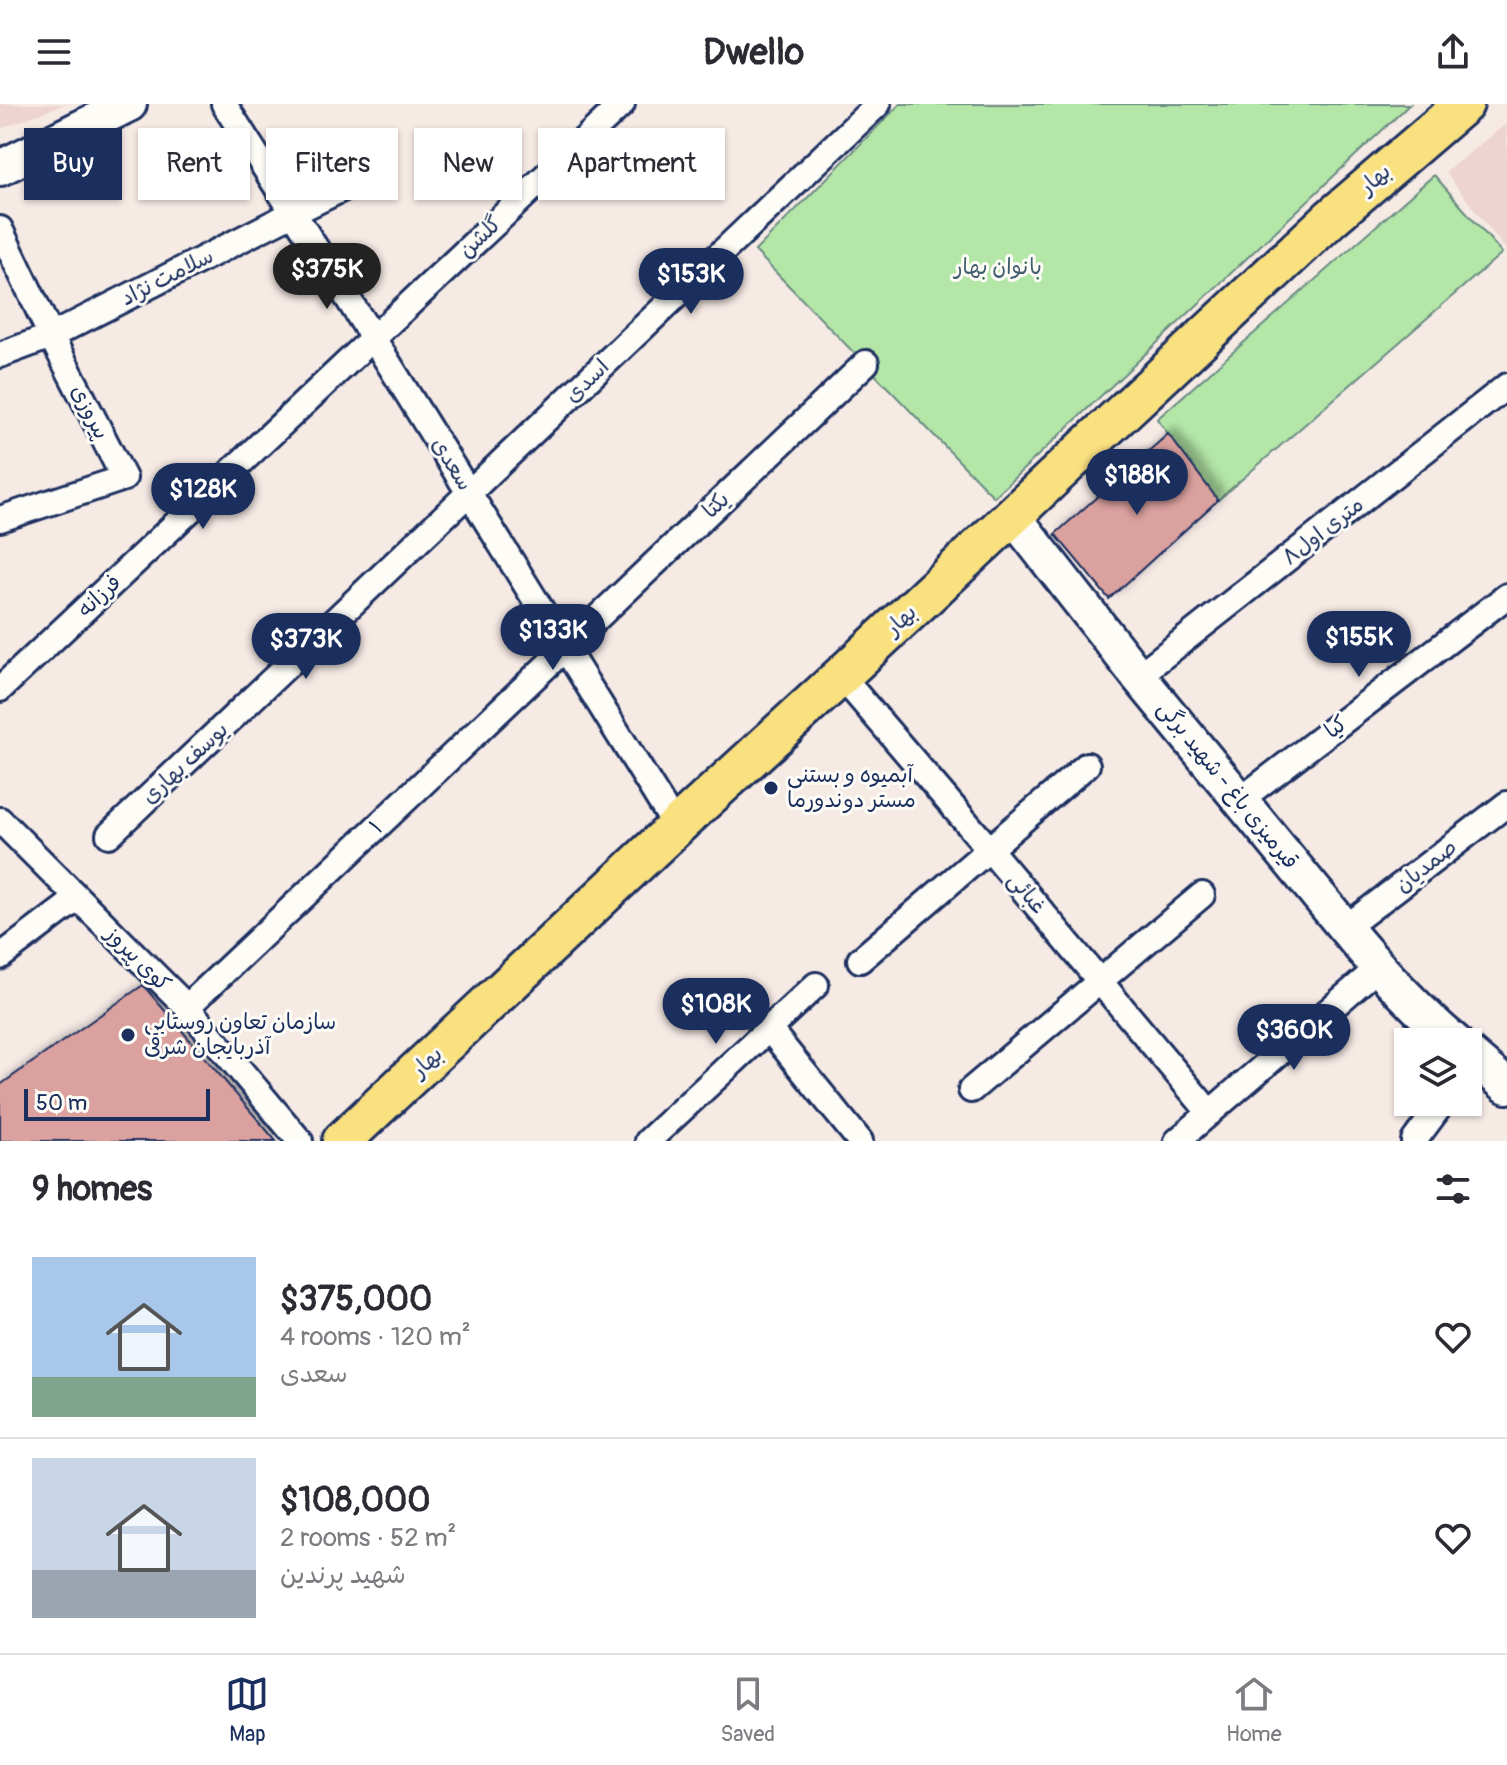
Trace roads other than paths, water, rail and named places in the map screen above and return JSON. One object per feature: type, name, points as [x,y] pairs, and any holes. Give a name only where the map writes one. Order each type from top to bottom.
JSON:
[{"type":"main road","name":"بهار","points":[[357,1137],[676,827],[1331,218],[1464,104]]},
{"type":"street","points":[[0,168],[129,104]]},
{"type":"street","name":"سعدی","points":[[224,104],[676,827]]},
{"type":"street","name":"گلشن","points":[[373,338],[622,104]]},
{"type":"street","name":"اسدی","points":[[470,493],[878,104]]},
{"type":"street","name":"سلامت نژاد","points":[[0,355],[51,336],[320,200]]},
{"type":"street","name":"پیروزی","points":[[0,229],[124,478],[0,519]]},
{"type":"street","name":"فرزانه","points":[[0,689],[373,338]]},
{"type":"street","name":"یکتا","points":[[565,647],[866,363]]},
{"type":"street","name":"۸متری اول","points":[[1138,676],[1507,386]]},
{"type":"street","name":"یوسف بهاری","points":[[109,835],[470,493]]},
{"type":"street","name":"قیرمیزی باغ - شهید برگی","points":[[1013,516],[1138,676],[1378,968],[1437,1028]]},
{"type":"street","name":"کیا","points":[[1240,800],[1507,596]]},
{"type":"street","name":"۱","points":[[187,1007],[565,647]]},
{"type":"street","name":"غبائی","points":[[841,676],[1210,1113]]},
{"type":"street","points":[[860,960],[1087,765]]},
{"type":"street","name":"صمدیان","points":[[1345,928],[1507,804]]},
{"type":"street","name":"کوی پیروز","points":[[2,826],[187,1007],[300,1141]]},
{"type":"street","points":[[971,1090],[1202,895]]},
{"type":"street","points":[[0,957],[78,898]]},
{"type":"street","points":[[1177,1141],[1378,968]]},
{"type":"street","points":[[648,1141],[816,985]]},
{"type":"street","points":[[769,1029],[860,1141]]},
{"type":"street","name":"قیرمیزی باغ - شهید برگی","points":[[1482,1066],[1506,1083]]},
{"type":"street","points":[[1414,1141],[1433,1116]]},
{"type":"place","name":"آبمیوه و بستنی مستر دوندورما","points":[[771,788]]},
{"type":"place","name":"سازمان تعاون روستایی آذربایجان شرقی","points":[[128,1035]]},
{"type":"park label","name":"بانوان بهار","points":[[998,267]]}]
